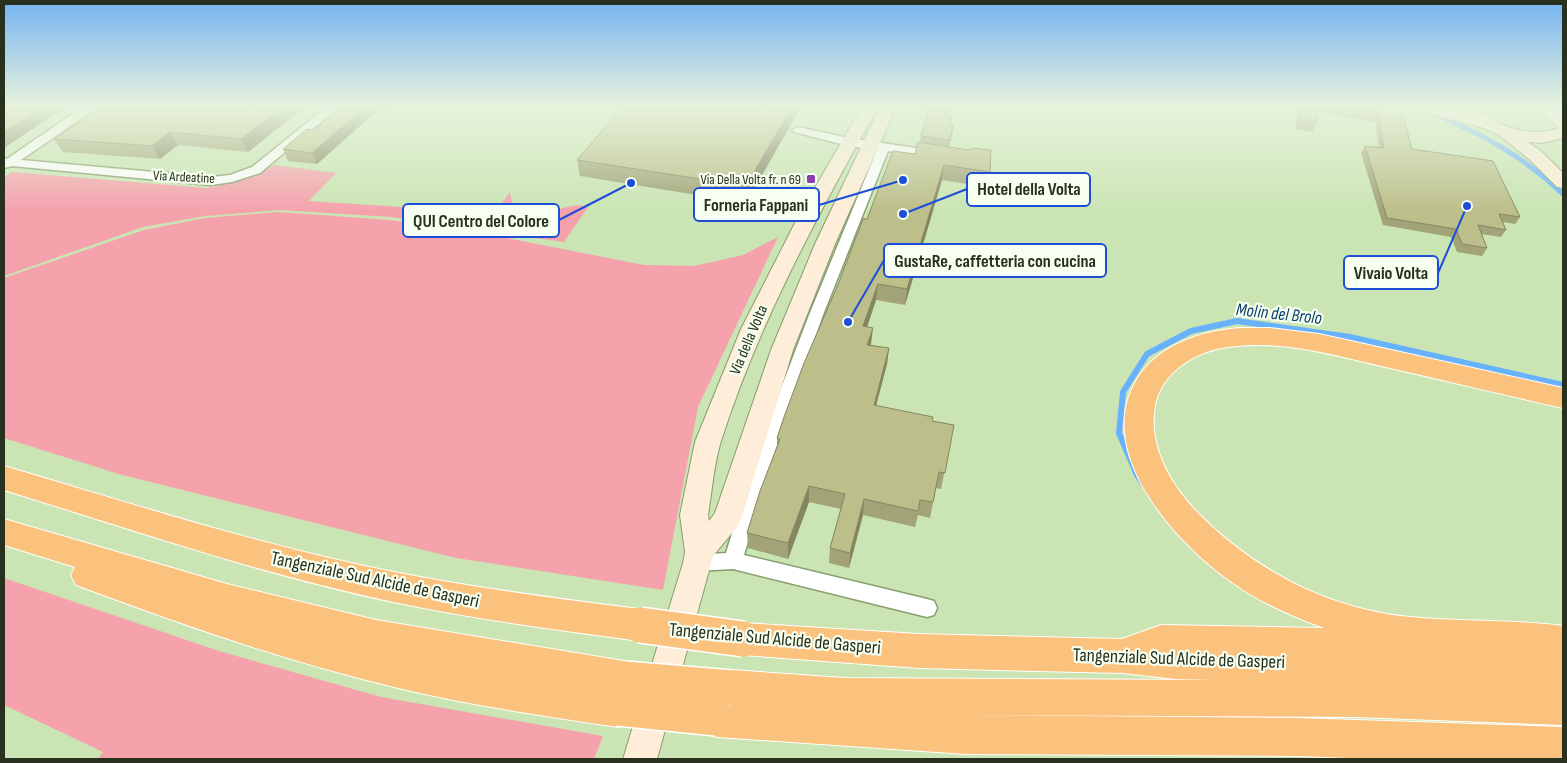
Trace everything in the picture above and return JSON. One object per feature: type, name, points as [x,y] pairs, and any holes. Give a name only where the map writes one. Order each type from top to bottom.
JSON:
[{"type":"highway","points":[[1563,398],[1319,343],[1279,337],[1238,337],[1217,340],[1192,348],[1168,361],[1151,379],[1142,398],[1138,421],[1141,444],[1151,472],[1168,499],[1201,537],[1228,561],[1266,586],[1320,611],[1407,633],[1539,639],[1563,642]]},
{"type":"highway","name":"Tangenziale Sud Alcide de Gasperi","points":[[4,478],[262,556],[393,587],[509,608],[743,640],[919,651],[1122,656],[1176,662],[1432,667],[1563,676]]},
{"type":"highway","points":[[4,532],[227,599],[621,694]]},
{"type":"highway","points":[[4,545],[214,620],[364,663],[476,688],[621,694],[725,703],[966,736],[1298,737],[1563,747]]},
{"type":"highway","points":[[1122,656],[1161,642],[1413,646],[1550,652],[1563,650]]},
{"type":"highway","points":[[725,703],[863,696],[1356,699],[1563,707]]},
{"type":"main road","name":"Via della Volta","points":[[698,557],[694,515],[708,442],[752,329],[809,215],[867,145],[867,141]]},
{"type":"main road","name":"Via della Volta","points":[[640,759],[698,557],[726,519],[782,350],[869,141]]},
{"type":"main road","points":[[1513,141],[1536,156],[1563,183]]},
{"type":"main road","points":[[1557,141],[1552,150],[1563,168]]},
{"type":"street","points":[[6,164],[41,141]]},
{"type":"street","name":"Via Ardeatine","points":[[6,164],[211,181],[232,178],[256,170],[292,141]]},
{"type":"street","points":[[847,141],[948,156]]},
{"type":"street","name":"Via della Volta","points":[[733,561],[765,454],[816,315],[867,145]]},
{"type":"street","points":[[698,557],[733,561],[927,608]]},
{"type":"shaded area","points":[[274,165],[336,173],[309,201],[495,213],[510,192],[512,204],[534,211],[549,212],[570,206],[588,207],[564,242],[391,217],[280,210],[205,216],[143,227],[4,276],[4,177],[12,172],[206,188],[241,180],[258,174]]},
{"type":"shaded area","points":[[278,212],[390,220],[481,233],[644,265],[694,266],[743,255],[778,237],[698,407],[663,590],[456,558],[122,475],[4,438],[4,278],[144,230],[205,218]]},
{"type":"shaded area","points":[[4,578],[219,651],[381,697],[603,736],[594,759],[98,759],[103,752],[4,705]]},
{"type":"building","points":[[76,141],[159,141],[152,146]]},
{"type":"building","points":[[293,141],[326,141],[312,153],[283,149]]},
{"type":"building","points":[[594,141],[772,141],[746,186],[577,160]]},
{"type":"building","points":[[1383,141],[1410,141],[1412,149],[1493,161],[1520,217],[1499,214],[1506,230],[1478,225],[1487,248],[1462,244],[1456,229],[1387,218],[1365,146],[1384,148]]},
{"type":"building","points":[[918,142],[968,150],[973,148],[991,150],[990,172],[944,165],[907,289],[878,284],[863,326],[873,328],[867,345],[889,348],[874,405],[933,417],[932,421],[954,425],[945,473],[939,472],[933,502],[920,500],[918,511],[864,499],[850,553],[830,548],[845,494],[809,486],[788,543],[747,533],[760,491],[780,439],[777,438],[784,417],[863,219],[867,219],[893,151],[915,154]]},
{"type":"waterway","name":"Molin del Brolo","points":[[1491,141],[1535,170],[1563,194]]},
{"type":"waterway","name":"Molin del Brolo","points":[[1145,486],[1137,475],[1119,433],[1123,392],[1147,354],[1191,331],[1237,321],[1350,337],[1563,385]]},
{"type":"place","name":"Via Della Volta fr. n 69","points":[[811,179]]},
{"type":"place","name":"Forneria Fappani","points":[[903,180]]},
{"type":"place","name":"QUI Centro del Colore","points":[[631,183]]},
{"type":"place","name":"Vivaio Volta","points":[[1467,206]]},
{"type":"place","name":"Hotel della Volta","points":[[903,214]]},
{"type":"place","name":"GustaRe, caffetteria con cucina","points":[[848,322]]}]
